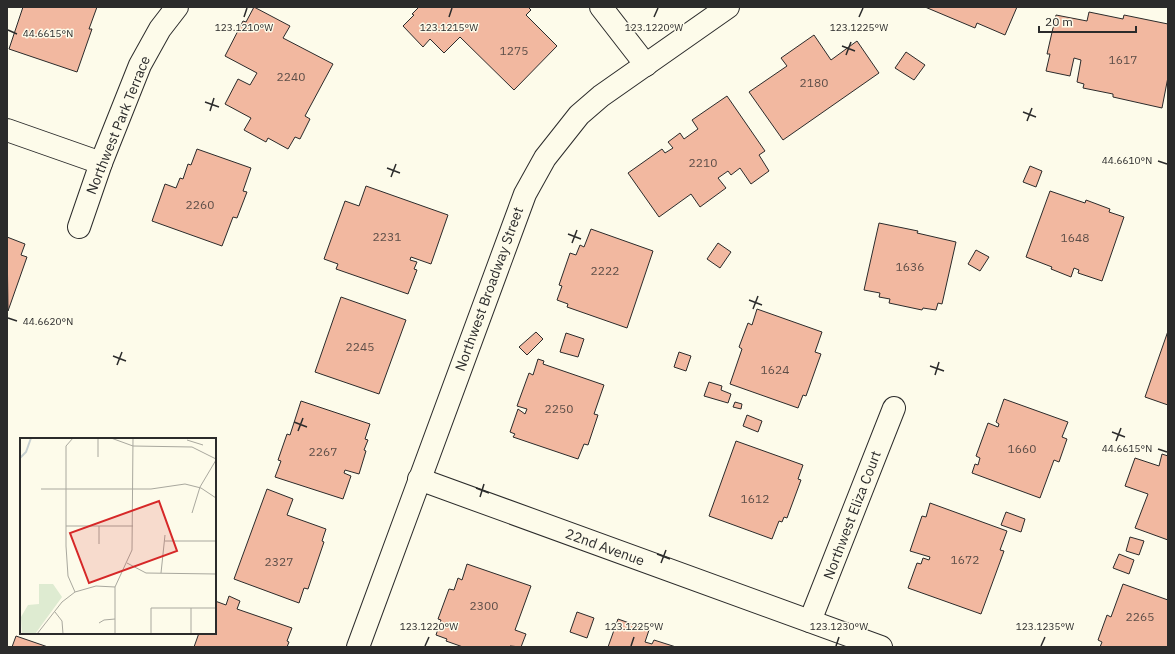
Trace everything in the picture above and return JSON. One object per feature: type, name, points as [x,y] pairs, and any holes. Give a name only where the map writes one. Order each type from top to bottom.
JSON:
[{"type":"street","name":"Northwest Park Terrace","points":[[79,228],[101,163],[140,65],[160,30],[177,7]]},
{"type":"street","points":[[601,7],[646,65]]},
{"type":"street","name":"Northwest Broadway Street","points":[[358,647],[525,194],[545,158],[579,115],[601,96],[728,7]]},
{"type":"street","points":[[7,130],[101,163]]},
{"type":"street","name":"Northwest Eliza Court","points":[[810,621],[894,408]]},
{"type":"street","name":"22nd Avenue","points":[[419,479],[881,647]]},
{"type":"building","points":[[23,7],[97,7],[89,29],[92,29],[77,72],[9,49]]},
{"type":"building","points":[[254,7],[290,26],[283,38],[333,64],[305,116],[310,119],[300,139],[295,137],[288,149],[268,138],[266,142],[244,130],[251,118],[225,104],[238,79],[250,85],[257,73],[225,56],[243,21],[246,22]]},
{"type":"building","points":[[419,7],[528,7],[531,10],[526,15],[557,46],[514,90],[460,37],[444,53],[430,39],[423,47],[403,26],[414,15],[412,14]]},
{"type":"building","points":[[925,7],[1017,7],[1005,35],[977,23],[975,28]]},
{"type":"building","points":[[1089,12],[1123,19],[1124,15],[1168,24],[1168,77],[1162,108],[1113,97],[1113,94],[1083,88],[1084,84],[1077,82],[1081,60],[1074,58],[1070,76],[1046,71],[1050,54],[1047,54],[1056,15],[1087,21]]},
{"type":"building","points":[[814,35],[831,60],[857,41],[879,73],[783,140],[749,92],[787,66],[781,58]]},
{"type":"building","points":[[906,52],[925,65],[914,80],[895,68]]},
{"type":"building","points":[[727,96],[765,151],[759,155],[769,171],[751,184],[740,168],[731,175],[728,171],[718,178],[726,188],[700,207],[691,194],[659,217],[628,173],[662,149],[665,153],[673,148],[668,142],[680,133],[684,139],[698,129],[692,120]]},
{"type":"building","points":[[197,149],[251,168],[243,191],[247,192],[237,218],[233,217],[222,246],[152,221],[165,184],[176,188],[180,178],[183,179],[188,164],[191,165]]},
{"type":"building","points":[[1030,166],[1042,171],[1036,187],[1023,182]]},
{"type":"building","points":[[366,186],[448,215],[431,264],[411,257],[410,260],[417,262],[414,269],[417,270],[408,294],[336,269],[338,264],[324,259],[345,201],[359,206]]},
{"type":"building","points":[[1050,191],[1085,203],[1086,200],[1110,209],[1109,212],[1124,217],[1102,281],[1078,273],[1079,270],[1074,268],[1071,277],[1051,269],[1052,267],[1026,257]]},
{"type":"building","points":[[879,223],[918,231],[917,233],[956,242],[942,304],[938,303],[936,310],[923,308],[922,310],[889,303],[890,299],[879,297],[880,293],[864,290]]},
{"type":"building","points":[[591,229],[653,251],[627,328],[567,307],[568,304],[557,300],[562,286],[559,285],[570,253],[576,255],[580,245],[584,247]]},
{"type":"building","points":[[7,237],[25,244],[21,255],[27,257],[8,311]]},
{"type":"building","points":[[718,243],[731,252],[720,268],[707,259]]},
{"type":"building","points":[[976,250],[989,257],[980,271],[968,264]]},
{"type":"building","points":[[341,297],[406,320],[379,394],[315,372]]},
{"type":"building","points":[[757,309],[822,332],[815,352],[821,354],[806,396],[803,395],[798,408],[730,384],[742,349],[739,347],[748,323],[752,325]]},
{"type":"building","points":[[1168,331],[1168,405],[1145,397]]},
{"type":"building","points":[[536,332],[543,339],[527,355],[519,347]]},
{"type":"building","points":[[566,333],[584,339],[578,357],[560,352]]},
{"type":"building","points":[[679,352],[691,356],[686,371],[674,367]]},
{"type":"building","points":[[538,359],[544,361],[543,364],[604,385],[594,414],[598,415],[588,445],[584,444],[578,459],[513,437],[515,434],[510,432],[518,409],[525,414],[527,409],[517,406],[529,373],[533,375]]},
{"type":"building","points":[[709,382],[722,386],[721,390],[731,394],[728,403],[704,396]]},
{"type":"building","points":[[1004,399],[1068,422],[1062,437],[1067,439],[1059,462],[1054,460],[1040,498],[972,473],[975,464],[978,465],[980,458],[976,456],[988,423],[998,427],[999,424],[996,422]]},
{"type":"building","points":[[301,401],[370,424],[365,439],[368,440],[364,450],[366,451],[359,474],[345,470],[344,473],[351,476],[343,499],[275,477],[281,461],[278,460],[287,434],[290,435]]},
{"type":"building","points":[[735,402],[742,404],[741,409],[733,407]]},
{"type":"building","points":[[747,415],[762,421],[758,432],[743,426]]},
{"type":"building","points":[[736,441],[803,465],[798,479],[801,480],[787,518],[784,517],[782,522],[779,521],[772,539],[709,516]]},
{"type":"building","points":[[1162,454],[1168,456],[1168,540],[1135,528],[1148,494],[1125,486],[1135,458],[1159,466]]},
{"type":"building","points":[[267,489],[293,499],[287,515],[326,529],[322,541],[324,542],[308,589],[304,588],[299,603],[234,579]]},
{"type":"building","points":[[930,503],[1007,531],[1000,550],[1004,551],[981,614],[908,588],[917,563],[921,564],[923,558],[929,560],[930,557],[910,551],[922,516],[926,517]]},
{"type":"building","points":[[1006,512],[1025,519],[1021,532],[1001,525]]},
{"type":"building","points":[[1130,537],[1144,541],[1139,555],[1126,551]]},
{"type":"building","points":[[1119,554],[1134,560],[1129,574],[1113,568]]},
{"type":"building","points":[[467,564],[531,586],[515,630],[526,634],[521,647],[463,647],[446,641],[447,639],[436,635],[441,620],[438,619],[449,589],[454,590],[458,578],[462,580]]},
{"type":"building","points":[[1123,584],[1168,600],[1168,647],[1100,647],[1102,642],[1098,640],[1107,615],[1111,617]]},
{"type":"building","points":[[229,596],[240,601],[237,609],[292,628],[287,641],[289,642],[287,647],[194,647],[199,634],[216,634],[216,601],[226,605]]},
{"type":"building","points":[[577,612],[594,618],[587,638],[570,632]]},
{"type":"building","points":[[618,619],[649,630],[645,642],[652,644],[654,640],[676,647],[608,647]]},
{"type":"building","points":[[16,636],[48,647],[12,647]]}]
